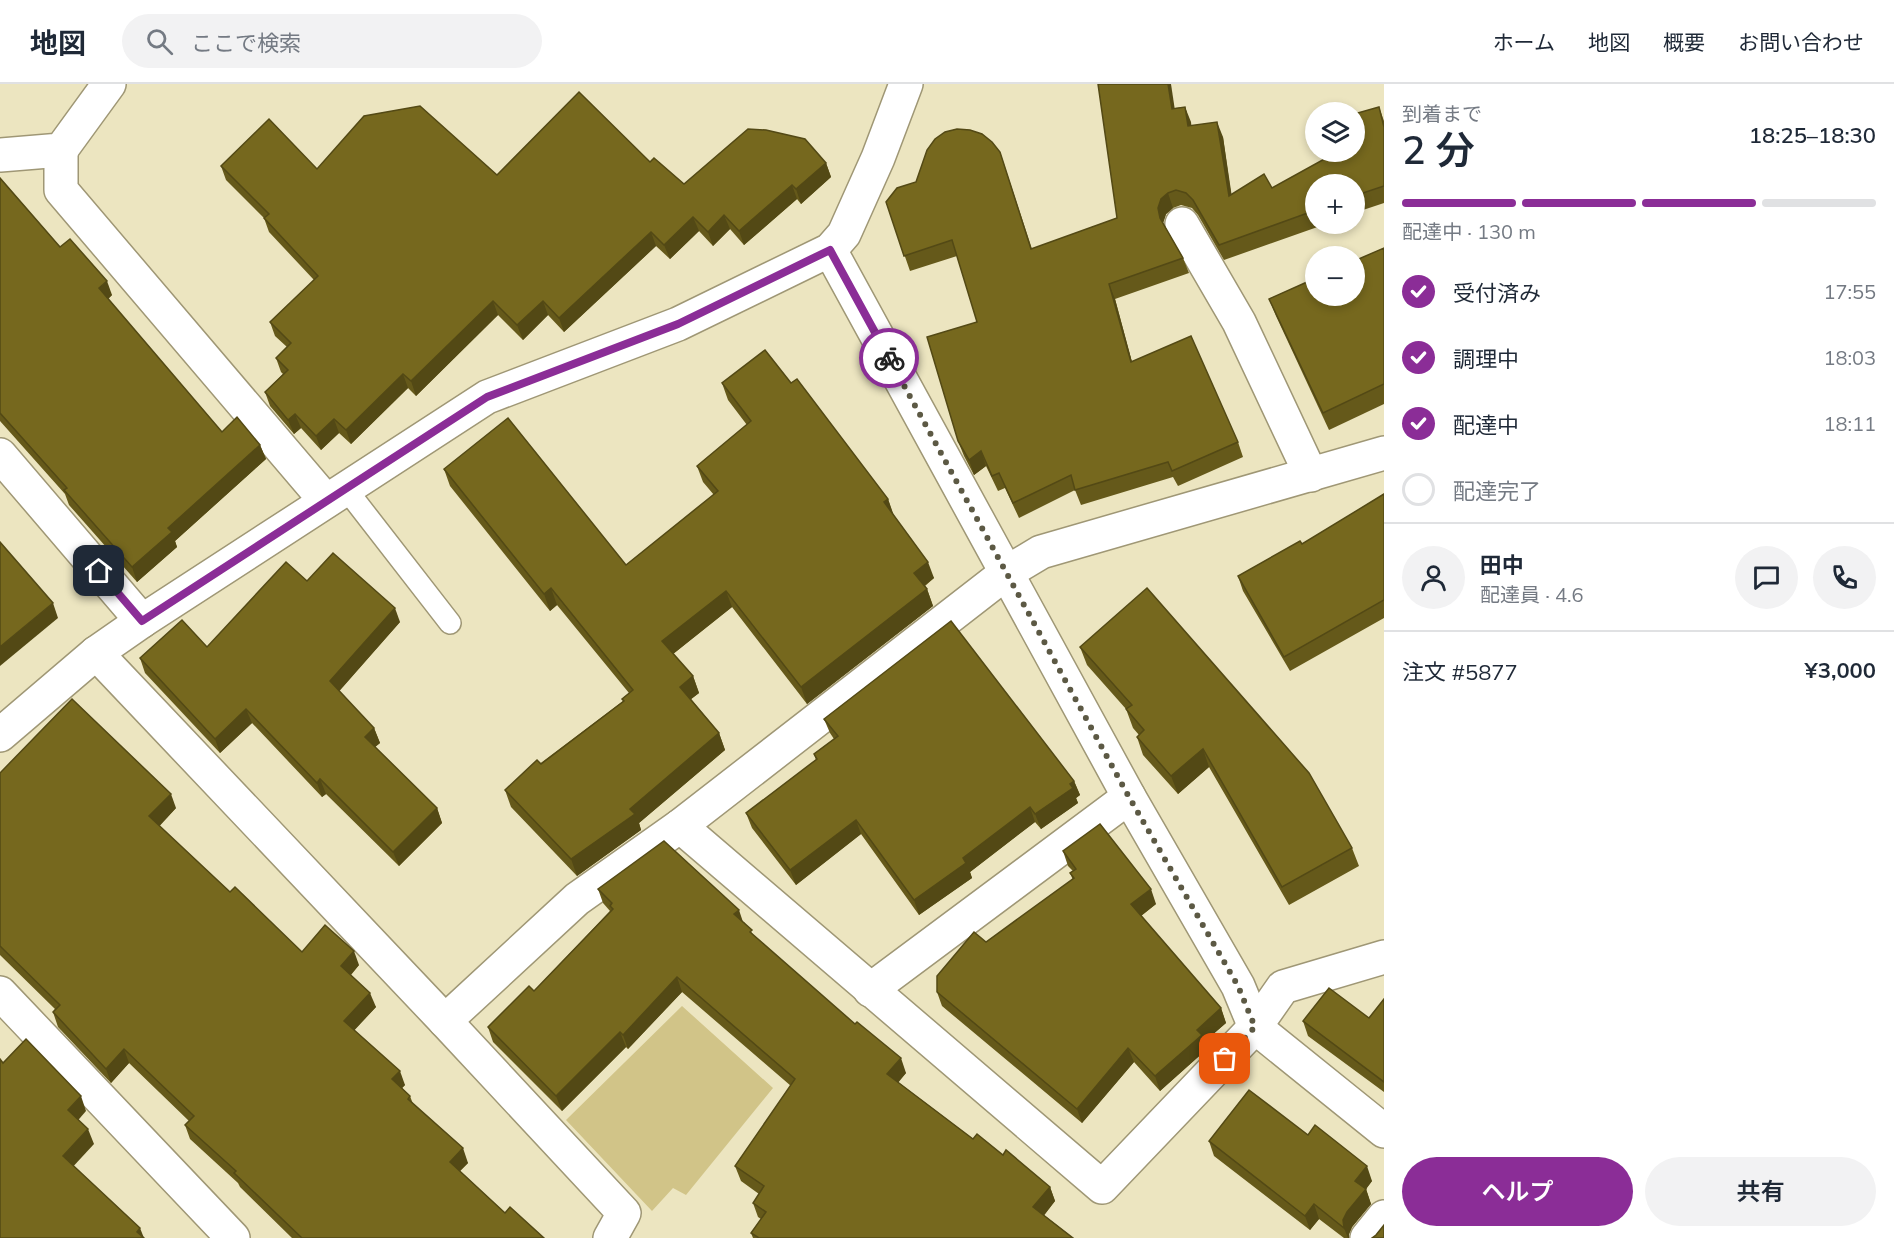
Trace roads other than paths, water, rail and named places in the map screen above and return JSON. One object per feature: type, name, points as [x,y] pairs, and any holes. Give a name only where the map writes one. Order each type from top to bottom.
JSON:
[{"type":"street","points":[[109,84],[62,150],[61,190],[336,495]]},
{"type":"street","points":[[0,735],[96,653],[142,621],[487,397],[678,324],[830,250],[844,234],[878,158],[906,84]]},
{"type":"street","points":[[0,155],[62,150]]},
{"type":"street","points":[[1182,224],[1239,322],[1311,475]]},
{"type":"street","points":[[830,250],[1129,797],[1238,986],[1255,1027],[1384,1131]]},
{"type":"street","points":[[445,1021],[578,899],[680,826],[1006,573],[1041,552],[1384,453]]},
{"type":"street","points":[[0,455],[142,621]]},
{"type":"street","points":[[96,653],[624,1213],[620,1235]]},
{"type":"street","points":[[870,990],[1129,797]]},
{"type":"street","points":[[680,826],[1102,1187],[1255,1027],[1283,987],[1384,957]]},
{"type":"street","points":[[0,993],[233,1238]]},
{"type":"street","points":[[1367,1238],[1384,1217]]},
{"type":"lane","points":[[336,495],[450,623]]}]
